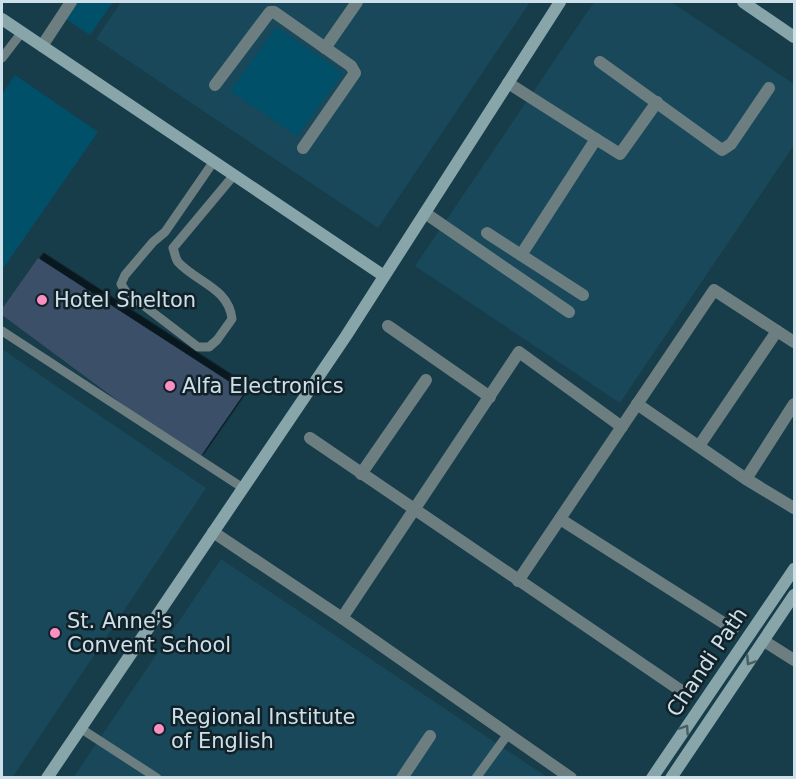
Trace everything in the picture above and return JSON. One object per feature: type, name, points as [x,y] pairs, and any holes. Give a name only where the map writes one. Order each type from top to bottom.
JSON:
[{"type":"street","points":[[42,46],[71,2]]},
{"type":"street","points":[[325,48],[357,2]]},
{"type":"street","points":[[47,777],[384,276],[559,2]]},
{"type":"street","points":[[743,2],[795,37]]},
{"type":"street","points":[[215,85],[270,12],[274,12],[351,66],[355,73],[303,148]]},
{"type":"street","points":[[2,19],[384,276]]},
{"type":"street","points":[[600,62],[722,150],[731,144],[769,88]]},
{"type":"street","points":[[508,83],[620,154],[657,102]]},
{"type":"street","points":[[521,255],[596,139]]},
{"type":"street","points":[[425,213],[569,312]]},
{"type":"street","points":[[488,232],[583,295]]},
{"type":"street","points":[[518,581],[714,290],[795,342]]},
{"type":"street","points":[[388,326],[489,397]]},
{"type":"street","points":[[699,447],[777,331]]},
{"type":"street","points":[[342,618],[519,352],[622,427]]},
{"type":"street","points":[[361,474],[426,380]]},
{"type":"street","points":[[638,404],[747,479],[795,508]]},
{"type":"street","points":[[747,479],[795,404]]},
{"type":"street","points":[[310,438],[680,690]]},
{"type":"street","points":[[560,519],[733,629]]},
{"type":"street","points":[[213,532],[342,618],[571,777]]},
{"type":"street","name":"Chandi Path","points":[[652,777],[795,569]]},
{"type":"street","name":"Chandi Path","points":[[671,777],[795,595]]},
{"type":"street","points":[[764,640],[795,660]]},
{"type":"street","points":[[402,777],[430,736]]},
{"type":"lane","points":[[2,58],[22,33]]},
{"type":"lane","points":[[214,161],[165,232],[153,242],[125,275],[121,284],[126,292],[198,347],[209,347],[217,340],[232,319],[231,307],[223,296],[177,261],[173,248],[234,175]]},
{"type":"lane","points":[[2,331],[243,488]]},
{"type":"lane","points":[[80,728],[157,777]]},
{"type":"lane","points":[[476,777],[508,734]]},
{"type":"shaded area","points":[[78,2],[113,2],[90,35],[66,19]]},
{"type":"shaded area","points":[[121,2],[530,2],[378,228],[96,39]]},
{"type":"shaded area","points":[[594,2],[671,2],[794,84],[794,145],[620,403],[415,266]]},
{"type":"shaded area","points":[[276,27],[343,73],[297,136],[230,91]]},
{"type":"shaded area","points":[[15,75],[98,132],[2,270],[2,94]]},
{"type":"shaded area","name":"St. Anne's Convent School","points":[[2,349],[206,488],[12,778],[2,777]]},
{"type":"shaded area","points":[[221,559],[547,777],[73,778]]},
{"type":"building","points":[[38,258],[245,392],[198,460],[2,315],[2,309]]},
{"type":"place","name":"Hotel Shelton","points":[[42,300]]},
{"type":"place","name":"Alfa Electronics","points":[[170,386]]},
{"type":"place","name":"St. Anne's Convent School","points":[[55,633]]},
{"type":"place","name":"Regional Institute of English","points":[[159,729]]}]
